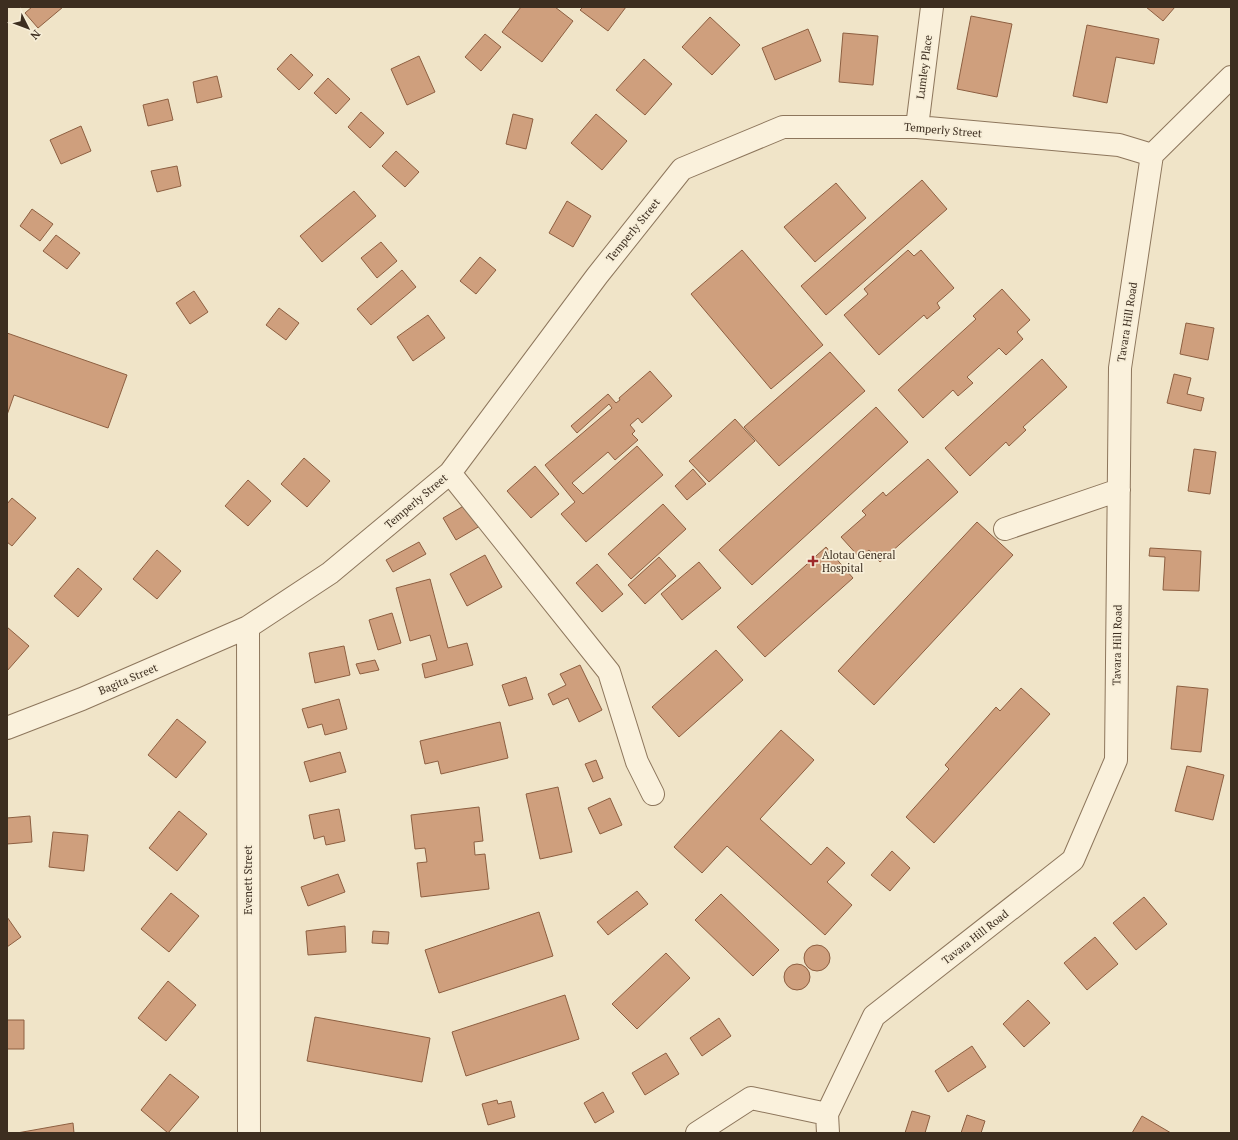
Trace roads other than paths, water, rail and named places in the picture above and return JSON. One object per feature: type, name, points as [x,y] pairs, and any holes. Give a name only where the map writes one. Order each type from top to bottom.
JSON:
[{"type":"street","name":"Lumley Place","points":[[916,127],[932,7]]},
{"type":"street","points":[[1152,155],[1231,77]]},
{"type":"street","name":"Temperly Street","points":[[248,627],[330,573],[450,473],[596,276],[682,169],[783,127],[916,127],[1119,145],[1152,155]]},
{"type":"street","name":"Tavara Hill Road","points":[[827,1124],[874,1016],[1073,860],[1116,760],[1120,368],[1152,155]]},
{"type":"street","points":[[450,473],[609,672],[638,762],[653,794]]},
{"type":"street","points":[[1005,529],[1119,490]]},
{"type":"street","name":"Bagita Street","points":[[7,728],[82,699],[248,627]]},
{"type":"street","name":"Evenett Street","points":[[248,627],[249,1133]]},
{"type":"street","points":[[697,1133],[751,1098],[827,1124]]},
{"type":"place","name":"Alotau General Hospital","points":[[813,561]]}]
